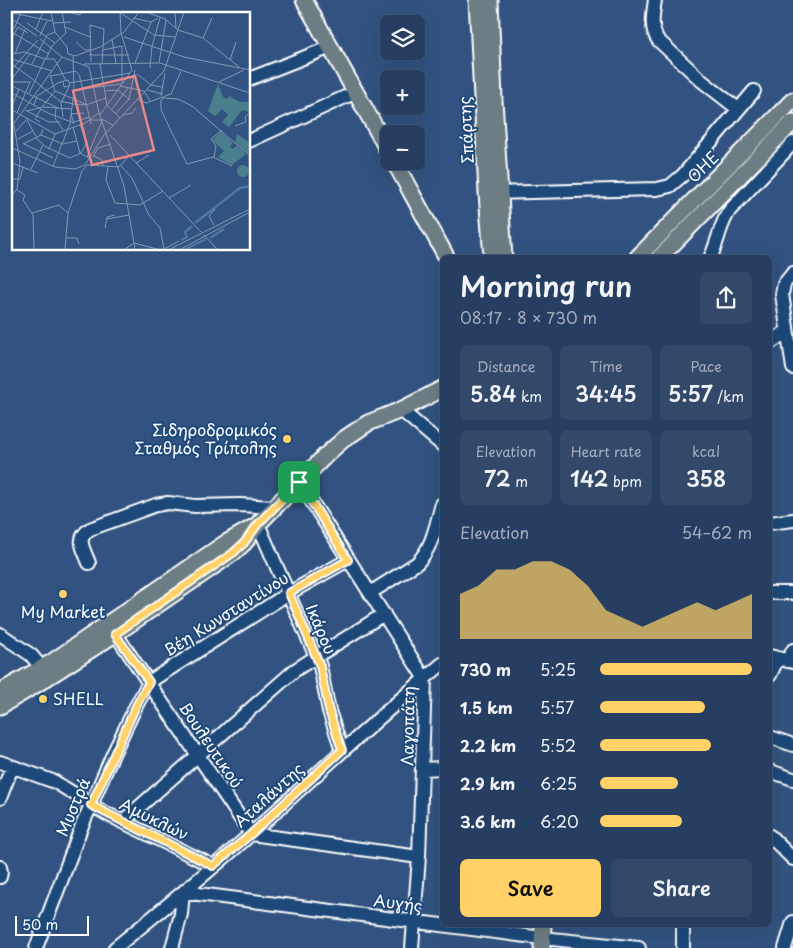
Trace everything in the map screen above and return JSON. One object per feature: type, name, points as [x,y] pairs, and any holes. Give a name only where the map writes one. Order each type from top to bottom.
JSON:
[{"type":"main road","name":"Σπάρτης","points":[[477,0],[493,193],[503,255]]},
{"type":"main road","name":"Σπάρτης","points":[[490,0],[492,255]]},
{"type":"main road","points":[[307,1],[380,136]]},
{"type":"main road","name":"ΟΗΕ","points":[[640,255],[793,100]]},
{"type":"main road","name":"ΟΗΕ","points":[[662,255],[793,122]]},
{"type":"main road","points":[[399,170],[445,255]]},
{"type":"main road","points":[[401,410],[440,390]]},
{"type":"main road","points":[[0,706],[38,684],[224,544],[258,524],[326,454],[355,430],[401,410],[440,399]]},
{"type":"main road","points":[[0,692],[112,629]]},
{"type":"street","points":[[655,0],[653,29],[658,40],[702,81],[738,109]]},
{"type":"street","points":[[250,79],[331,47]]},
{"type":"street","points":[[493,193],[666,188],[675,183],[754,91]]},
{"type":"street","points":[[250,141],[356,92]]},
{"type":"street","points":[[712,255],[722,221],[730,210],[793,143]]},
{"type":"street","points":[[793,273],[782,289],[793,368]]},
{"type":"street","points":[[772,342],[787,331]]},
{"type":"street","points":[[401,410],[440,442]]},
{"type":"street","name":"Λαγοπάτη","points":[[299,482],[425,679],[419,858],[412,948]]},
{"type":"street","points":[[90,563],[82,546],[81,540],[84,533],[90,529],[156,505],[173,502],[195,506],[240,505],[274,507]]},
{"type":"street","points":[[370,593],[417,563],[423,557],[432,540],[440,511]]},
{"type":"street","points":[[772,523],[793,520]]},
{"type":"street","name":"Ικάρου","points":[[258,524],[316,656],[323,677],[332,721],[342,750]]},
{"type":"street","name":"Βέη Κωνσταντίνου","points":[[149,682],[289,593],[348,560]]},
{"type":"street","points":[[772,593],[793,593]]},
{"type":"street","points":[[122,822],[295,670],[384,614]]},
{"type":"street","name":"Βουλευτικού","points":[[112,629],[251,834]]},
{"type":"street","points":[[0,634],[32,655],[42,668]]},
{"type":"street","points":[[772,672],[784,657]]},
{"type":"street","name":"Αταλάντης","points":[[116,948],[251,834],[342,750],[440,666]]},
{"type":"street","name":"Μυστρά","points":[[36,948],[91,805],[136,706],[149,682]]},
{"type":"street","points":[[772,738],[793,745]]},
{"type":"street","points":[[0,798],[6,765]]},
{"type":"street","name":"Αμυκλών","points":[[6,765],[55,782],[122,822],[213,866]]},
{"type":"street","points":[[423,769],[440,768]]},
{"type":"street","points":[[772,772],[793,779]]},
{"type":"street","points":[[251,834],[419,858]]},
{"type":"street","points":[[772,838],[793,859]]},
{"type":"street","points":[[0,867],[2,872],[0,877]]},
{"type":"street","points":[[172,948],[181,914],[184,892]]},
{"type":"street","name":"Αυγής","points":[[184,892],[440,925]]},
{"type":"street","points":[[785,948],[793,922]]},
{"type":"street","name":"Αυγής","points":[[457,927],[639,948]]},
{"type":"street","points":[[683,927],[683,948]]},
{"type":"place","name":"Σιδηροδρομικός Σταθμός Τρίπολης","points":[[287,439]]},
{"type":"place","name":"My Market","points":[[63,594]]},
{"type":"place","name":"SHELL","points":[[43,699]]},
{"type":"route","points":[[299,482],[348,560],[289,593],[320,666],[329,711],[342,750],[251,834],[213,866],[91,805],[113,754],[149,682],[115,634],[233,553],[299,482]]}]
